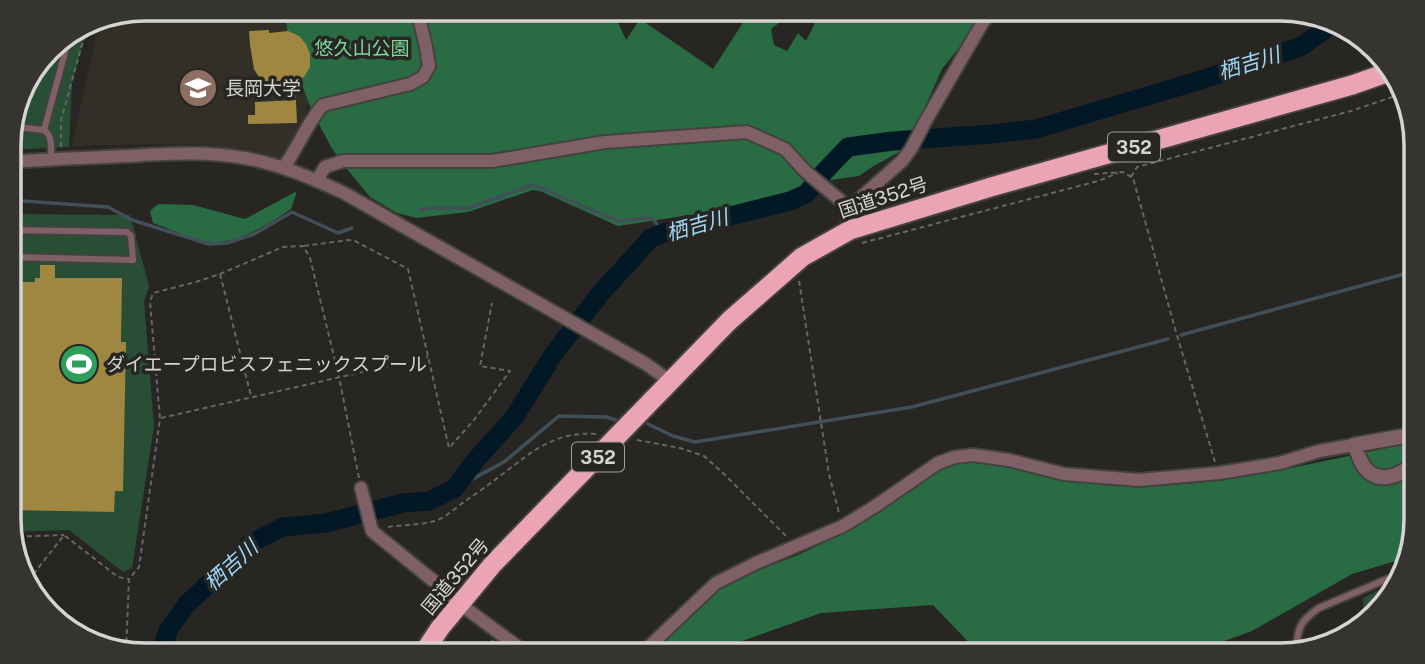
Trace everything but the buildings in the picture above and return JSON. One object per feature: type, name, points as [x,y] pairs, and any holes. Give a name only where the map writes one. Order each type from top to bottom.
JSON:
[{"type":"highway","name":"国道352号","points":[[430,643],[493,564],[729,321],[792,274],[802,257],[978,191],[1381,75]]},
{"type":"street","points":[[283,168],[313,116],[323,105],[410,84],[423,77],[429,66],[420,21]]},
{"type":"street","points":[[847,206],[858,201],[902,161],[911,149],[984,21]]},
{"type":"street","points":[[317,180],[325,167],[343,161],[492,161],[605,142],[747,132],[785,149],[805,171],[847,206]]},
{"type":"street","points":[[21,161],[204,153],[245,158],[283,168],[344,193],[593,333],[671,382]]},
{"type":"street","points":[[847,206],[846,213],[853,237]]},
{"type":"street","points":[[653,643],[716,583],[843,526],[938,463],[955,457],[973,455],[1009,460],[1064,474],[1139,480],[1219,473],[1280,463],[1319,451],[1356,451],[1404,437]]},
{"type":"street","points":[[1356,451],[1369,472],[1377,476],[1387,477],[1404,472]]},
{"type":"street","points":[[361,488],[371,529],[461,604],[513,643]]},
{"type":"lane","points":[[44,130],[66,50]]},
{"type":"lane","points":[[22,127],[48,133],[57,158]]},
{"type":"lane","points":[[21,230],[127,232],[131,236],[133,260],[21,257]]},
{"type":"lane","points":[[1296,642],[1299,628],[1310,614],[1388,580]]},
{"type":"path","points":[[57,158],[61,120],[84,37]]},
{"type":"path","points":[[1131,177],[1137,167],[1289,128],[1394,96]]},
{"type":"path","points":[[853,237],[1124,172],[1133,177],[1172,319],[1219,473]]},
{"type":"path","points":[[127,642],[130,579],[139,567],[160,419],[150,302],[153,293],[219,274],[283,247],[355,241],[408,269],[449,448],[474,420],[510,371],[480,366],[492,303]]},
{"type":"path","points":[[303,246],[310,258],[339,377],[361,488]]},
{"type":"path","points":[[219,274],[252,397]]},
{"type":"path","points":[[792,274],[829,474],[843,526]]},
{"type":"path","points":[[160,419],[428,357]]},
{"type":"path","points":[[371,529],[426,523],[442,518],[525,456],[558,438],[582,434],[620,434],[704,456],[796,547]]},
{"type":"path","points":[[22,537],[64,535],[118,577],[130,579]]},
{"type":"path","points":[[34,573],[64,535]]},
{"type":"shaded area","name":"長岡大学","points":[[145,21],[319,21],[306,113],[298,142],[286,161],[210,145],[72,146],[97,30],[121,23]]},
{"type":"green space","name":"悠久山公園","points":[[286,21],[617,21],[626,40],[639,21],[643,21],[713,69],[744,21],[782,21],[771,29],[774,45],[787,51],[798,33],[806,41],[816,21],[977,21],[942,69],[917,125],[901,151],[859,176],[831,180],[730,211],[618,226],[533,190],[468,212],[416,218],[397,213],[370,197],[331,147],[311,109],[290,48]]},
{"type":"green space","points":[[85,37],[72,82],[69,147],[21,149],[22,129],[28,105],[42,76],[63,52]]},
{"type":"green space","points":[[297,191],[291,209],[273,221],[253,232],[222,241],[198,239],[153,223],[150,211],[158,204],[193,205],[245,219]]},
{"type":"green space","name":"ダイエープロビスフェニックスプール","points":[[21,214],[130,215],[149,286],[144,301],[154,426],[132,568],[123,572],[69,530],[22,532]]},
{"type":"green space","points":[[1404,444],[1404,519],[1402,543],[1397,561],[1352,574],[1252,631],[1218,643],[969,643],[933,605],[821,613],[737,643],[664,643],[716,591],[746,575],[798,555],[844,533],[948,466],[965,462],[1000,466],[1070,481],[1144,487],[1220,481]]},
{"type":"green space","points":[[1382,589],[1364,610],[1363,598]]},
{"type":"waterway","name":"栖吉川","points":[[164,643],[169,629],[187,604],[219,574],[232,566],[249,544],[283,527],[326,523],[403,503],[429,501],[454,489],[515,416],[553,355],[600,294],[651,238],[790,201],[806,194],[848,147],[1036,129],[1201,80],[1300,47],[1325,29]]},
{"type":"waterway","points":[[420,210],[468,208],[533,185],[618,221],[653,219],[663,233]]},
{"type":"waterway","points":[[21,201],[108,207],[132,220],[209,244],[227,243],[254,234],[292,212],[338,233],[352,228]]},
{"type":"waterway","points":[[1181,335],[1404,274]]},
{"type":"waterway","points":[[648,424],[673,436],[695,442],[912,407],[1168,339]]},
{"type":"waterway","points":[[454,489],[504,462],[559,416],[606,417],[616,420]]},
{"type":"place","name":"長岡大学","points":[[198,88]]},
{"type":"place","name":"ダイエープロビスフェニックスプール","points":[[79,364]]}]
